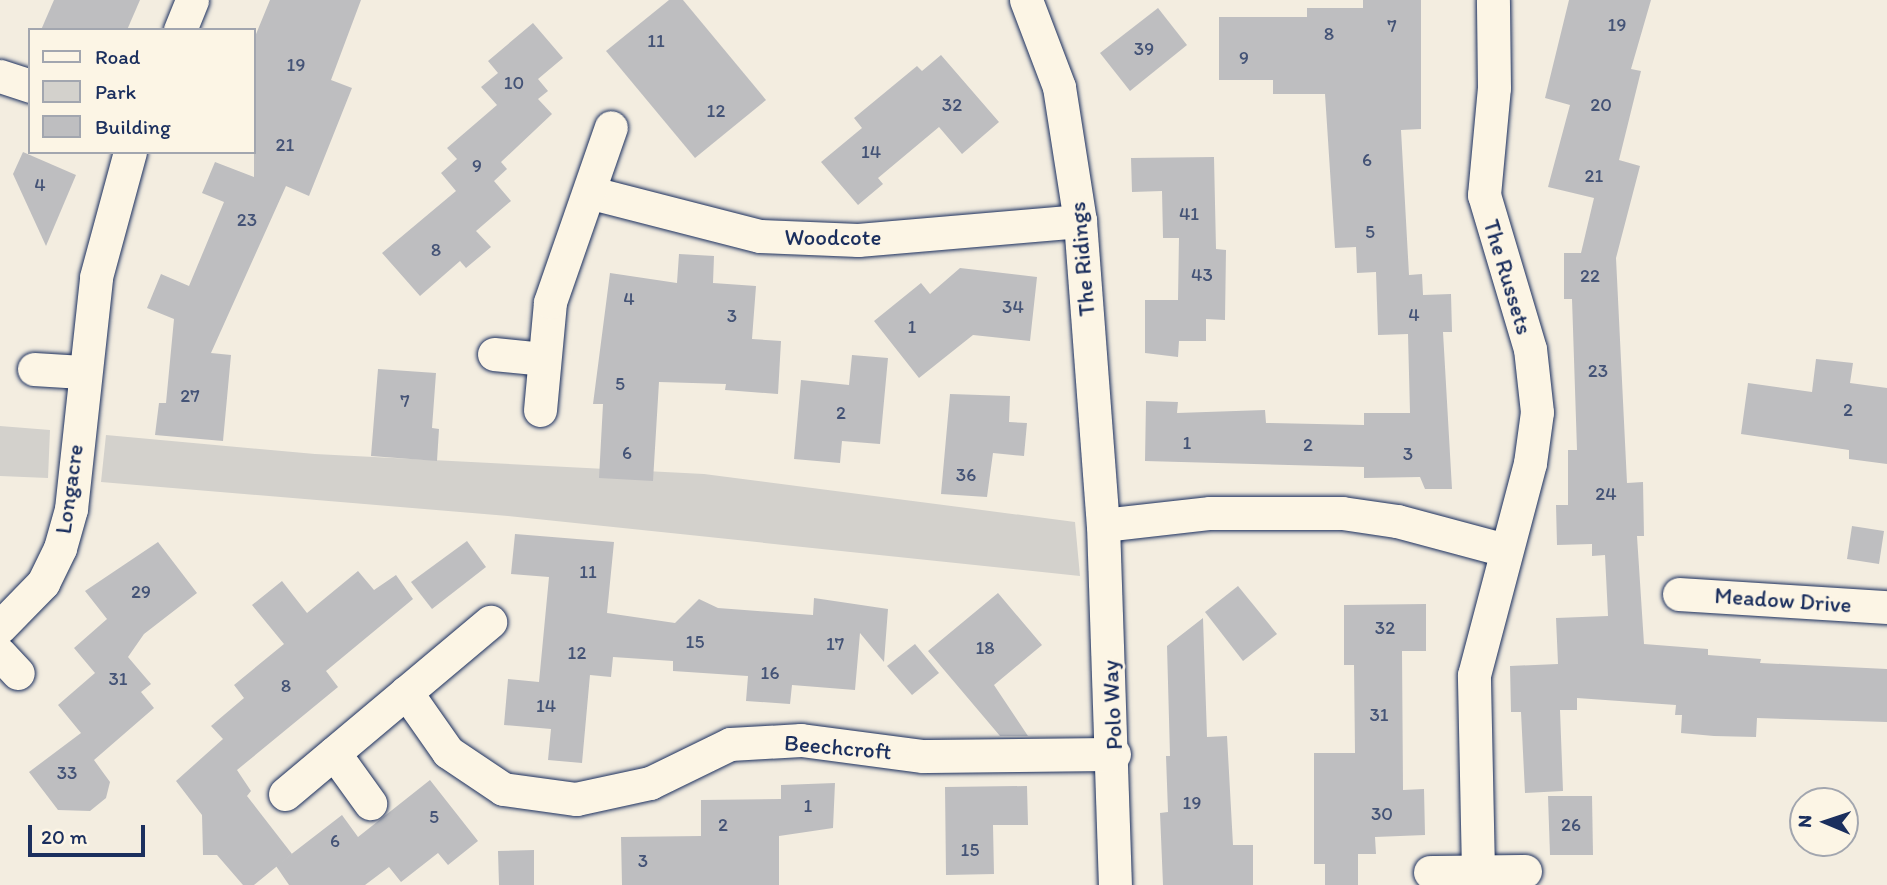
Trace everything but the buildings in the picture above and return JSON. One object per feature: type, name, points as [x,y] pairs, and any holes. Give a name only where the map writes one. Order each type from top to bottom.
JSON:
[{"type":"street","points":[[181,28],[192,0]]},
{"type":"street","name":"The Ridings","points":[[1026,0],[1059,87],[1080,221],[1103,525]]},
{"type":"street","name":"The Russets","points":[[1478,872],[1474,674],[1530,463],[1536,412],[1530,349],[1485,195],[1494,88],[1493,0]]},
{"type":"street","points":[[0,76],[28,85]]},
{"type":"street","points":[[540,410],[550,302],[592,193],[611,127]]},
{"type":"street","name":"Longacre","points":[[0,628],[43,583],[60,548],[71,509],[82,372],[96,277],[129,154]]},
{"type":"street","name":"Woodcote","points":[[592,193],[760,236],[858,240],[1080,221]]},
{"type":"street","points":[[494,354],[543,359]]},
{"type":"street","points":[[34,369],[82,372]]},
{"type":"street","points":[[1103,525],[1210,513],[1342,513],[1397,521],[1505,550]]},
{"type":"street","name":"Polo Way","points":[[1103,525],[1114,754],[1115,885]]},
{"type":"street","name":"Meadow Drive","points":[[1679,594],[1887,607]]},
{"type":"street","points":[[285,794],[490,622]]},
{"type":"street","name":"Beechcroft","points":[[406,692],[448,752],[503,789],[576,799],[650,783],[730,744],[801,740],[923,755],[1114,754]]},
{"type":"street","points":[[334,753],[370,803]]},
{"type":"street","points":[[1430,872],[1525,871]]},
{"type":"green space","points":[[0,426],[50,430],[48,478],[0,476]]},
{"type":"green space","points":[[106,435],[315,454],[704,474],[1075,522],[1080,576],[508,516],[101,482]]}]
